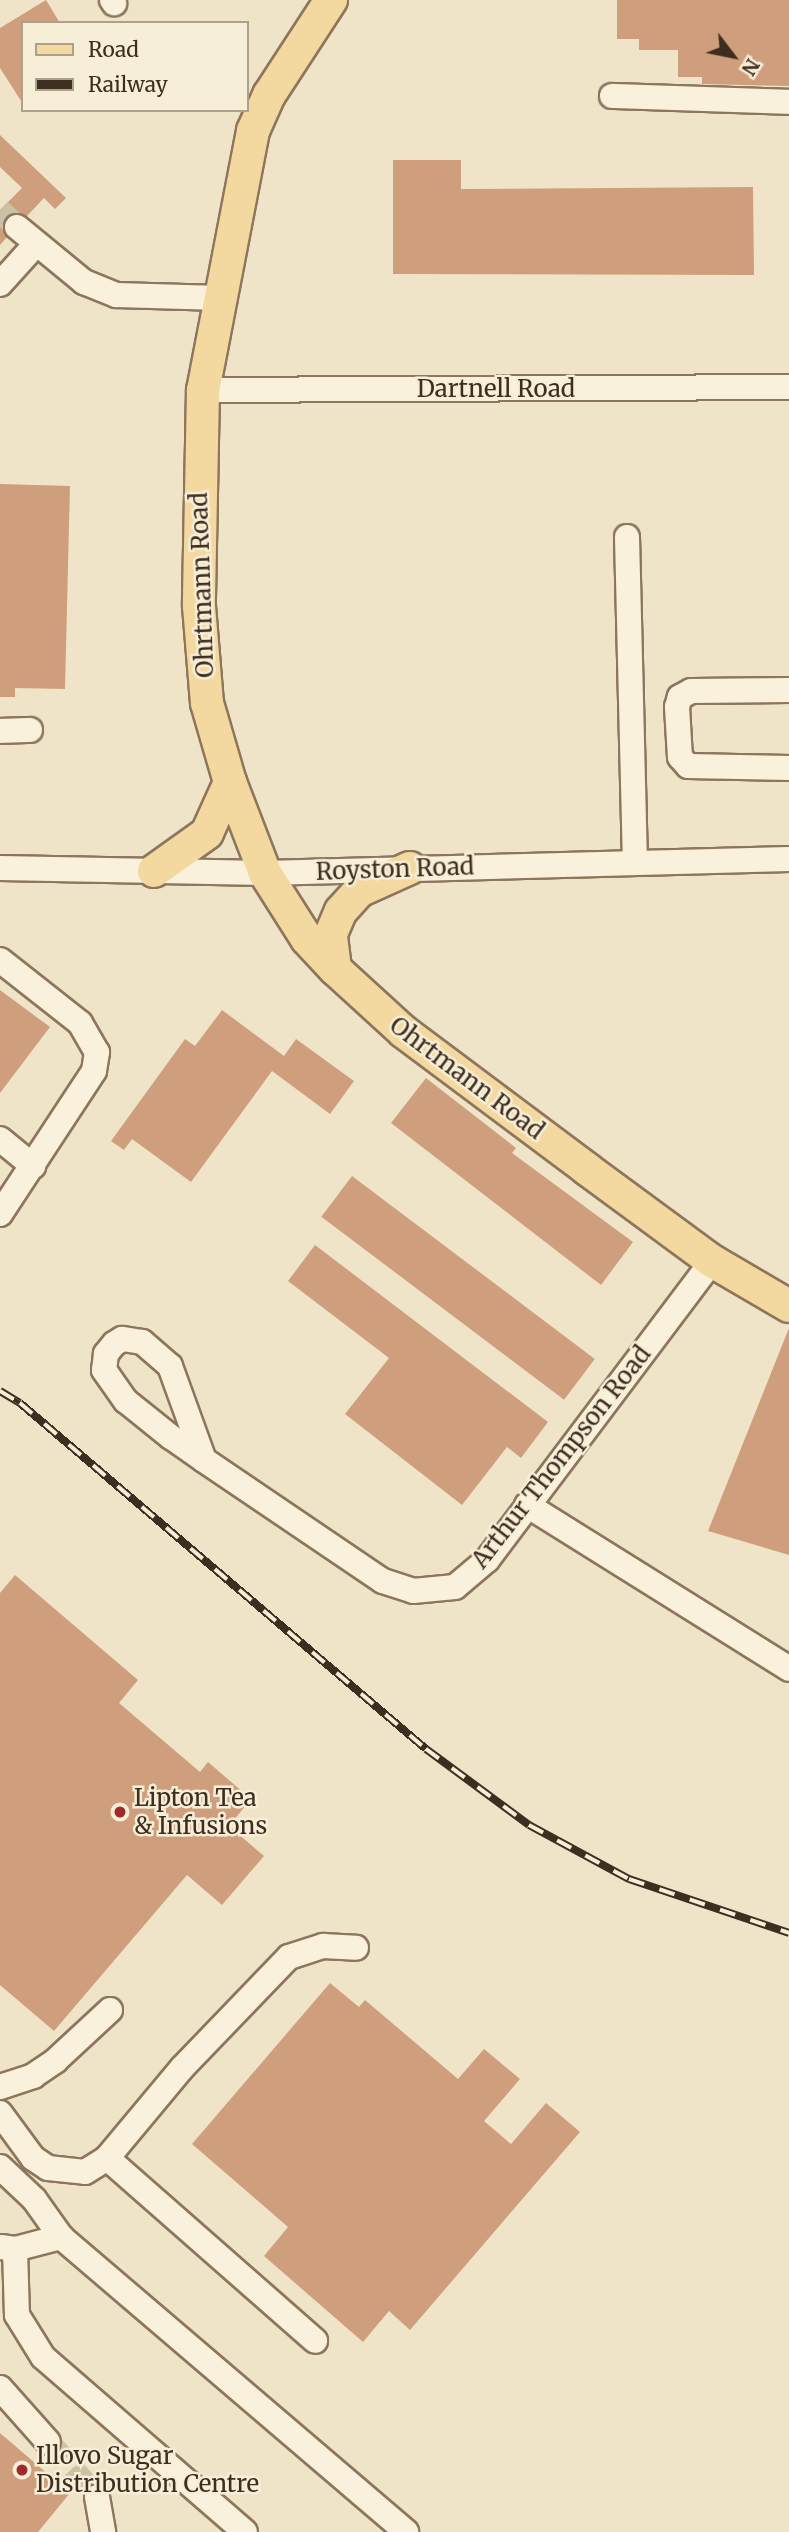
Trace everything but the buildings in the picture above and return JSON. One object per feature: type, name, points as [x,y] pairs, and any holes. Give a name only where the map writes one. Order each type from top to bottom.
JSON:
[{"type":"main road","name":"Ohrtmann Road","points":[[331,2],[269,95],[253,131],[203,390],[199,606],[207,703],[230,782],[265,873],[307,939],[335,969],[404,1032],[712,1261],[789,1306]]},
{"type":"main road","points":[[154,871],[207,833],[230,782]]},
{"type":"main road","points":[[335,969],[331,934],[341,911],[359,891],[410,869]]},
{"type":"street","points":[[612,96],[789,102]]},
{"type":"street","points":[[17,227],[84,282],[116,295],[221,298]]},
{"type":"street","points":[[0,284],[36,244]]},
{"type":"street","name":"Dartnell Road","points":[[203,390],[789,387]]},
{"type":"street","points":[[627,537],[635,863]]},
{"type":"street","points":[[789,690],[691,691],[680,697],[677,707],[680,757],[688,766],[789,768]]},
{"type":"street","points":[[0,731],[30,730]]},
{"type":"street","name":"Royston Road","points":[[3,875],[154,871],[265,873],[789,859]]},
{"type":"street","points":[[0,960],[80,1023],[97,1052],[94,1071],[0,1214]]},
{"type":"street","points":[[0,1139],[33,1166]]},
{"type":"street","name":"Arthur Thompson Road","points":[[204,1460],[170,1366],[142,1342],[122,1339],[114,1344],[106,1354],[104,1370],[126,1401],[204,1460],[383,1581],[413,1591],[455,1587],[487,1560],[712,1261]]},
{"type":"street","points":[[527,1505],[789,1669]]},
{"type":"street","points":[[0,2113],[20,2144],[48,2168],[85,2172],[107,2158],[182,2068],[289,1957],[323,1946],[356,1948]]},
{"type":"street","points":[[0,2087],[33,2077],[55,2062],[110,2010]]},
{"type":"street","points":[[107,2158],[314,2341]]},
{"type":"street","points":[[0,2167],[34,2199],[61,2237],[406,2532]]},
{"type":"street","points":[[61,2237],[7,2248],[17,2315],[43,2357],[246,2532]]},
{"type":"street","points":[[0,2388],[48,2442]]},
{"type":"street","points":[[97,2497],[103,2532]]},
{"type":"tunnel","points":[[0,211],[17,227]]},
{"type":"tunnel","points":[[48,2442],[97,2497]]},
{"type":"railway","points":[[0,1391],[20,1403],[426,1749],[529,1825],[629,1879],[789,1933]]},
{"type":"place","name":"Lipton Tea & Infusions","points":[[120,1812]]},
{"type":"place","name":"Illovo Sugar Distribution Centre","points":[[22,2470]]}]
